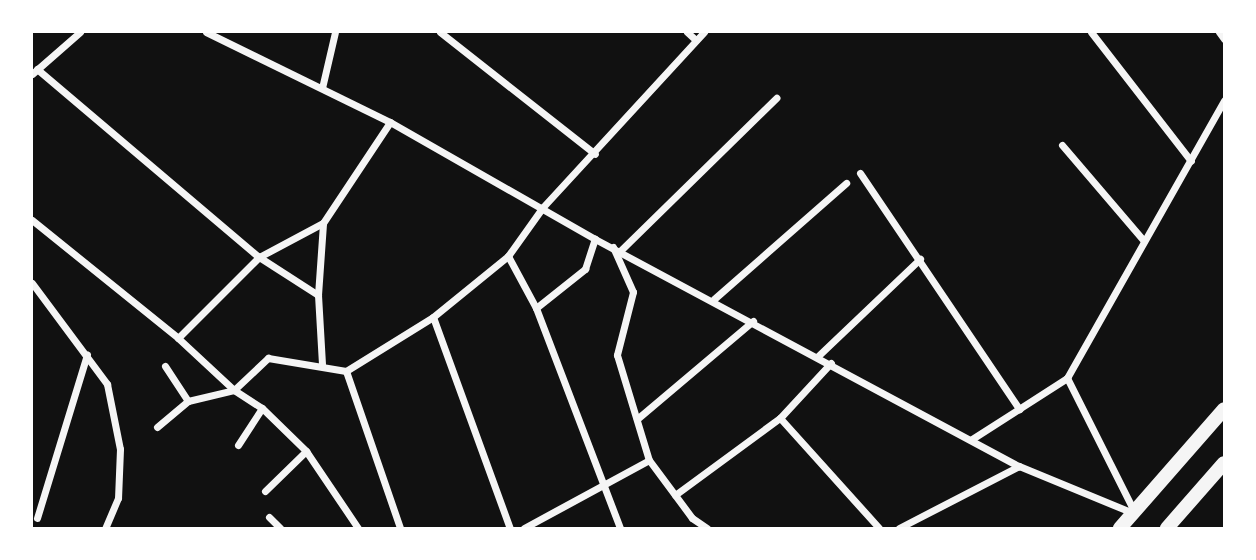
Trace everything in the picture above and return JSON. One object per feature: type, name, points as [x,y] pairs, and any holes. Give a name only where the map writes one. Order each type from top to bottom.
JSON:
[{"type":"main road","points":[[1120,528],[1136,515],[1224,409]]},
{"type":"main road","points":[[1167,528],[1224,463]]},
{"type":"street","points":[[80,32],[34,72],[259,257],[318,295]]},
{"type":"street","points":[[206,32],[390,122],[595,239],[714,299],[1019,466],[1136,515]]},
{"type":"street","points":[[322,88],[335,32]]},
{"type":"street","points":[[440,32],[595,154]]},
{"type":"street","points":[[687,32],[696,40]]},
{"type":"street","points":[[157,427],[188,401],[234,390],[268,358],[322,364],[346,371],[433,317],[508,256],[543,207],[595,154],[704,32]]},
{"type":"street","points":[[1091,32],[1191,161]]},
{"type":"street","points":[[1219,32],[1224,39]]},
{"type":"street","points":[[617,249],[776,98]]},
{"type":"street","points":[[972,439],[1067,379],[1224,100]]},
{"type":"street","points":[[178,338],[259,257],[323,223],[390,122]]},
{"type":"street","points":[[1062,145],[1144,241]]},
{"type":"street","points":[[860,173],[1019,409]]},
{"type":"street","points":[[714,299],[846,183]]},
{"type":"street","points":[[32,220],[178,338],[234,390],[262,408],[306,451],[358,528]]},
{"type":"street","points":[[322,364],[318,295],[323,223]]},
{"type":"street","points":[[536,308],[585,269],[595,239]]},
{"type":"street","points":[[617,249],[633,292],[617,355],[649,460],[692,518],[707,528]]},
{"type":"street","points":[[508,256],[536,308],[600,484],[620,528]]},
{"type":"street","points":[[818,356],[920,260]]},
{"type":"street","points":[[32,283],[88,354],[107,384],[120,449],[118,498],[105,528]]},
{"type":"street","points":[[433,317],[510,528]]},
{"type":"street","points":[[637,419],[753,321]]},
{"type":"street","points":[[37,518],[88,354]]},
{"type":"street","points":[[676,495],[780,418],[831,363]]},
{"type":"street","points":[[165,366],[188,401]]},
{"type":"street","points":[[346,371],[400,528]]},
{"type":"street","points":[[1067,379],[1136,515]]},
{"type":"street","points":[[238,445],[262,408]]},
{"type":"street","points":[[780,418],[879,528]]},
{"type":"street","points":[[265,491],[306,451]]},
{"type":"street","points":[[524,528],[600,484],[649,460]]},
{"type":"street","points":[[899,528],[1019,466]]},
{"type":"street","points":[[269,517],[280,528]]}]
